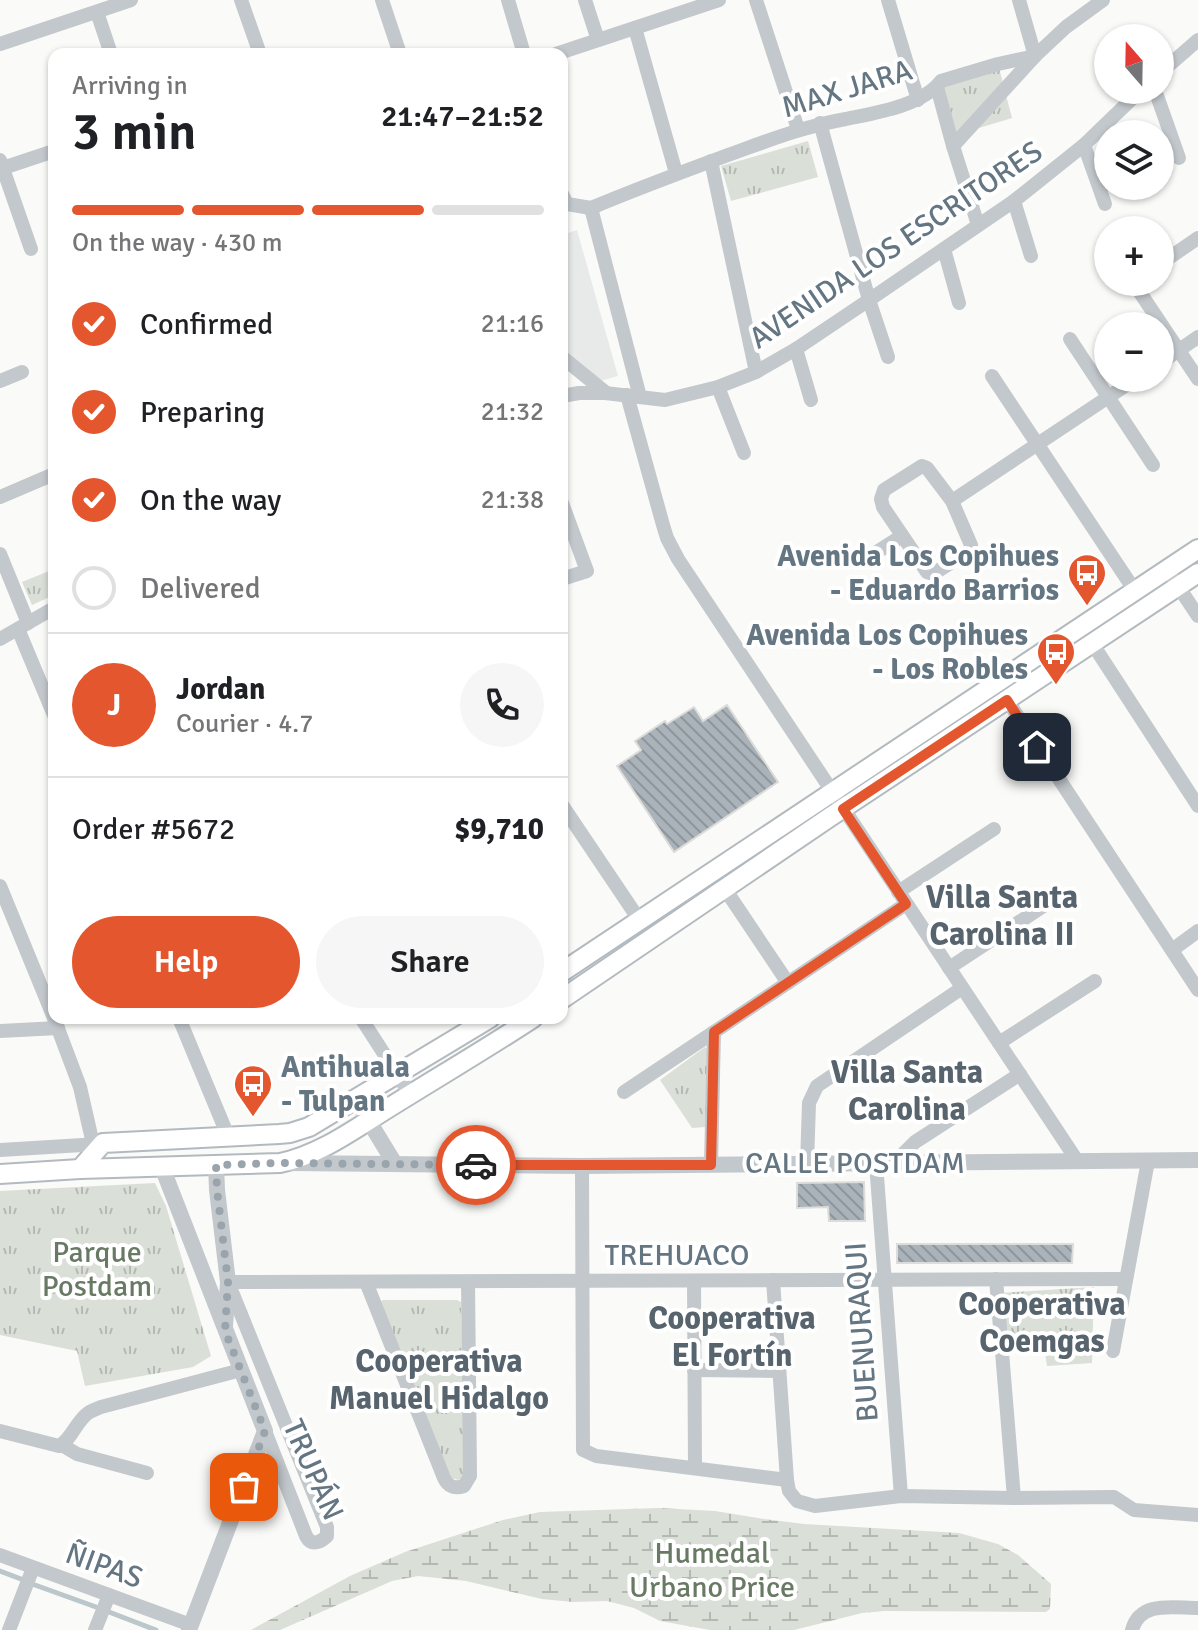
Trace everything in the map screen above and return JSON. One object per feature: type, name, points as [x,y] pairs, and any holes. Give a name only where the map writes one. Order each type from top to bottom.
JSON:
[{"type":"main road","points":[[568,995],[725,889],[838,801],[1198,549]]},
{"type":"main road","points":[[568,968],[640,921],[1007,700],[1198,573]]},
{"type":"main road","points":[[80,1169],[98,1144],[290,1133],[309,1127],[480,1024]]},
{"type":"main road","points":[[280,1163],[309,1154],[369,1120],[504,1026]]},
{"type":"main road","points":[[162,1167],[177,1150],[194,1138]]},
{"type":"main road","name":"CALLE POSTDAM","points":[[0,1174],[280,1163]]},
{"type":"street","points":[[0,44],[131,0]]},
{"type":"street","points":[[241,0],[258,48]]},
{"type":"street","points":[[382,0],[398,48]]},
{"type":"street","points":[[508,0],[522,48]]},
{"type":"street","points":[[585,0],[598,40]]},
{"type":"street","points":[[756,0],[798,129]]},
{"type":"street","points":[[888,0],[918,100]]},
{"type":"street","points":[[1019,0],[1035,56]]},
{"type":"street","points":[[953,146],[1035,56],[1066,27],[1103,0]]},
{"type":"street","points":[[568,50],[713,1]]},
{"type":"street","points":[[97,12],[109,48]]},
{"type":"street","points":[[635,28],[676,173]]},
{"type":"street","points":[[1174,61],[1198,40]]},
{"type":"street","name":"MAX JARA","points":[[591,208],[798,129],[918,100],[941,81],[1035,56]]},
{"type":"street","points":[[937,87],[978,225]]},
{"type":"street","name":"AVENIDA LOS ESCRITORES","points":[[568,395],[605,393],[665,400],[718,387],[756,372],[796,349],[1014,201],[1084,145],[1126,104]]},
{"type":"street","points":[[1160,104],[1179,158]]},
{"type":"street","points":[[820,123],[888,357]]},
{"type":"street","points":[[1084,145],[1105,204]]},
{"type":"street","points":[[31,249],[1,166],[48,153]]},
{"type":"street","points":[[711,161],[756,372]]},
{"type":"street","points":[[1014,201],[1031,256]]},
{"type":"street","points":[[568,204],[591,208],[663,525],[672,548],[1078,1162]]},
{"type":"street","points":[[1174,254],[1198,238]]},
{"type":"street","points":[[944,249],[959,303]]},
{"type":"street","points":[[1142,296],[1198,379]]},
{"type":"street","points":[[1174,353],[1198,337]]},
{"type":"street","points":[[1070,339],[1153,465]]},
{"type":"street","points":[[796,349],[811,400]]},
{"type":"street","points":[[568,362],[605,393]]},
{"type":"street","points":[[0,381],[22,372]]},
{"type":"street","points":[[992,376],[1135,591]]},
{"type":"street","points":[[718,387],[744,453]]},
{"type":"street","points":[[952,501],[1116,392]]},
{"type":"street","points":[[922,466],[927,468],[952,501],[971,545],[969,551],[933,574],[927,572],[902,536],[881,499],[884,490],[922,466]]},
{"type":"street","points":[[0,497],[48,477]]},
{"type":"street","points":[[568,519],[587,571],[568,577]]},
{"type":"street","points":[[863,561],[902,536]]},
{"type":"street","points":[[0,554],[48,698]]},
{"type":"street","points":[[1167,569],[1198,616]]},
{"type":"street","points":[[0,639],[48,611]]},
{"type":"street","points":[[1092,643],[1198,806]]},
{"type":"street","points":[[1007,700],[1198,990]]},
{"type":"street","points":[[568,814],[640,921]]},
{"type":"street","points":[[624,1092],[788,983],[994,829]]},
{"type":"street","points":[[0,886],[48,1004]]},
{"type":"street","points":[[725,889],[788,983]]},
{"type":"street","points":[[949,968],[1045,905]]},
{"type":"street","points":[[1172,950],[1198,931]]},
{"type":"street","points":[[999,1043],[1095,981]]},
{"type":"street","points":[[807,1164],[809,1103],[817,1086],[962,988]]},
{"type":"street","points":[[0,1031],[48,1022]]},
{"type":"street","points":[[0,1150],[98,1144],[56,1024]]},
{"type":"street","points":[[181,1024],[228,1136]]},
{"type":"street","points":[[365,1024],[410,1094]]},
{"type":"street","points":[[711,1165],[714,1032]]},
{"type":"street","points":[[897,1163],[915,1142],[1020,1074]]},
{"type":"street","points":[[356,1100],[395,1164]]},
{"type":"street","name":"CALLE POSTDAM","points":[[280,1163],[582,1166],[1198,1160]]},
{"type":"street","points":[[1113,1351],[1148,1161]]},
{"type":"street","name":"BUENURAQUI","points":[[876,1163],[901,1496]]},
{"type":"street","name":"TRUPÁN","points":[[216,1165],[228,1282],[225,1331]]},
{"type":"street","points":[[582,1166],[583,1450],[596,1456],[787,1480]]},
{"type":"street","name":"TRUPÁN","points":[[162,1167],[306,1536],[314,1543],[323,1540],[327,1536],[327,1527],[228,1282]]},
{"type":"street","points":[[996,1279],[1014,1498]]},
{"type":"street","name":"TREHUACO","points":[[228,1282],[1126,1279]]},
{"type":"street","points":[[773,1280],[787,1480],[797,1501],[807,1505],[901,1496],[1114,1497],[1134,1510],[1198,1515]]},
{"type":"street","points":[[694,1281],[695,1468]]},
{"type":"street","points":[[366,1282],[444,1478],[455,1488],[464,1486],[470,1476],[468,1282]]},
{"type":"street","points":[[62,1445],[88,1413],[101,1407],[241,1370]]},
{"type":"street","points":[[694,1370],[779,1371]]},
{"type":"street","points":[[0,1431],[55,1446],[62,1445],[77,1454],[147,1473]]},
{"type":"street","points":[[190,1628],[265,1431]]},
{"type":"street","name":"ÑIPAS","points":[[0,1555],[190,1628]]},
{"type":"street","points":[[0,1626],[9,1630],[33,1568]]},
{"type":"street","points":[[95,1630],[109,1595]]},
{"type":"street","points":[[1132,1630],[1137,1618],[1151,1608],[1198,1608]]},
{"type":"shaded area","points":[[577,230],[618,376],[593,383],[568,356],[568,233]]},
{"type":"green space","points":[[998,64],[1012,118],[956,135],[941,81]]},
{"type":"green space","points":[[808,141],[818,177],[731,201],[721,166]]},
{"type":"green space","points":[[48,571],[48,598],[32,605],[22,582]]},
{"type":"green space","points":[[705,1047],[710,1052],[705,1127],[692,1128],[660,1080]]},
{"type":"green space","name":"Parque Postdam","points":[[155,1183],[166,1206],[211,1356],[193,1367],[85,1386],[77,1351],[0,1335],[0,1191]]},
{"type":"green space","points":[[1094,1287],[1092,1363],[1047,1366],[1042,1333],[1005,1336],[1000,1293]]},
{"type":"green space","points":[[380,1302],[461,1302],[464,1474],[459,1480],[451,1478]]},
{"type":"green space","name":"Humedal Urbano Price","points":[[659,1508],[715,1511],[804,1524],[959,1533],[998,1544],[1018,1555],[1051,1584],[1050,1609],[1046,1612],[884,1611],[862,1613],[794,1630],[710,1630],[660,1621],[634,1608],[607,1601],[542,1599],[466,1581],[418,1576],[392,1581],[280,1630],[251,1630],[350,1576],[405,1552],[503,1520],[540,1512]]},
{"type":"building","points":[[727,705],[778,782],[674,852],[617,766],[641,750],[635,741],[665,721],[667,724],[694,707],[703,721]]},
{"type":"building","points":[[864,1182],[865,1221],[829,1221],[828,1207],[797,1208],[797,1183]]},
{"type":"building","points":[[897,1244],[1073,1244],[1072,1263],[897,1263]]},
{"type":"waterway","points":[[0,1571],[21,1579]]},
{"type":"waterway","points":[[35,1585],[96,1607]]},
{"type":"waterway","points":[[109,1612],[156,1630]]},
{"type":"way so far","points":[[244,1487],[265,1431],[225,1331],[228,1282],[216,1165],[476,1165]]},
{"type":"place","name":"Avenida Los Copihues - Eduardo Barrios","points":[[1087,607]]},
{"type":"place","name":"Avenida Los Copihues - Los Robles","points":[[1056,686]]},
{"type":"place","name":"Antihuala - Tulpan","points":[[253,1118]]},
{"type":"district","name":"Villa Santa Carolina II","points":[[1002,916]]},
{"type":"district","name":"Villa Santa Carolina","points":[[907,1090]]},
{"type":"district","name":"Cooperativa Coemgas","points":[[1042,1322]]},
{"type":"district","name":"Cooperativa El Fortín","points":[[732,1336]]},
{"type":"district","name":"Cooperativa Manuel Hidalgo","points":[[439,1380]]},
{"type":"route","points":[[476,1165],[711,1165],[714,1032],[906,904],[843,809],[1007,700],[1037,747]]}]
